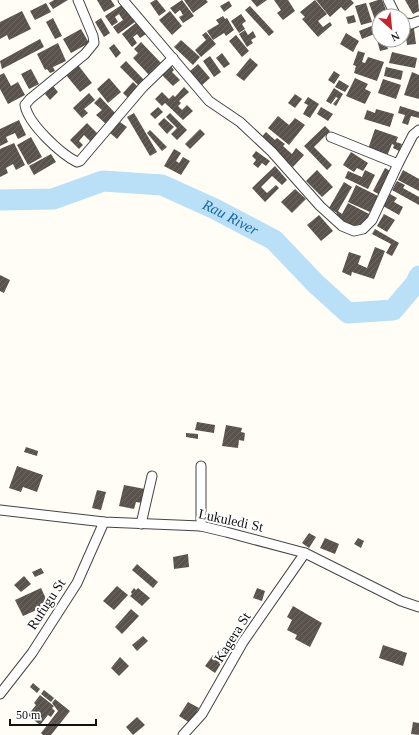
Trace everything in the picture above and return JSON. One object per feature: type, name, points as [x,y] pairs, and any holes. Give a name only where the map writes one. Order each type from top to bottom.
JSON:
[{"type":"street","points":[[78,0],[94,36],[94,44],[85,54],[30,99],[26,105],[26,110],[31,119],[54,146],[68,158],[77,162],[80,160],[142,87],[173,58]]},
{"type":"street","points":[[123,0],[209,101],[240,122],[272,152],[320,206],[342,226],[354,231],[362,228],[372,220],[413,135],[419,130]]},
{"type":"street","points":[[331,137],[398,164]]},
{"type":"street","points":[[201,466],[201,526]]},
{"type":"street","points":[[142,524],[152,476]]},
{"type":"street","name":"Lukuledi St","points":[[0,510],[104,522],[201,526],[305,553],[401,601],[419,607]]},
{"type":"street","name":"Rufugu St","points":[[0,694],[32,653],[77,583],[104,522]]},
{"type":"street","name":"Kagera St","points":[[183,735],[202,714],[243,642],[305,553]]},
{"type":"building","points":[[54,0],[68,0],[53,9],[49,3]]},
{"type":"building","points":[[97,0],[111,0],[115,6],[104,12]]},
{"type":"building","points":[[157,0],[166,11],[159,16],[150,3]]},
{"type":"building","points":[[182,0],[194,16],[183,23],[179,17],[183,15],[180,10],[175,14],[170,8]]},
{"type":"building","points":[[184,0],[206,0],[208,2],[193,13]]},
{"type":"building","points":[[251,0],[267,0],[257,7]]},
{"type":"building","points":[[274,0],[288,0],[295,11],[283,20],[277,13],[281,10]]},
{"type":"building","points":[[315,0],[327,14],[318,21],[323,27],[330,22],[332,25],[318,37],[302,19],[305,17],[300,12]]},
{"type":"building","points":[[316,0],[351,0],[354,3],[345,11],[341,7],[330,17]]},
{"type":"building","points":[[382,0],[385,8],[371,9],[369,3]]},
{"type":"building","points":[[405,0],[418,0],[419,11],[413,14],[411,8]]},
{"type":"building","points":[[229,1],[232,6],[224,12],[220,6]]},
{"type":"building","points":[[46,3],[51,12],[35,20],[30,11]]},
{"type":"building","points":[[366,3],[371,22],[361,25],[355,6]]},
{"type":"building","points":[[123,4],[135,22],[118,34],[113,27],[123,20],[119,14],[115,17],[118,22],[112,26],[105,16]]},
{"type":"building","points":[[250,6],[274,32],[269,36],[245,10]]},
{"type":"building","points":[[22,11],[31,29],[9,40],[7,35],[0,39],[0,22]]},
{"type":"building","points":[[170,11],[182,26],[172,35],[159,20]]},
{"type":"building","points":[[241,14],[246,21],[242,24],[245,29],[239,33],[231,21]]},
{"type":"building","points":[[354,15],[356,22],[348,24],[346,17]]},
{"type":"building","points":[[223,16],[225,19],[227,18],[234,30],[226,36],[224,33],[213,40],[207,31],[219,24],[216,20]]},
{"type":"building","points":[[53,18],[62,36],[55,39],[46,22]]},
{"type":"building","points":[[101,18],[110,33],[104,37],[95,22]]},
{"type":"building","points":[[137,22],[146,34],[140,38],[137,34],[133,37],[137,43],[132,47],[122,34]]},
{"type":"building","points":[[371,26],[371,35],[362,39],[359,31]]},
{"type":"building","points":[[81,29],[89,43],[71,53],[63,39]]},
{"type":"building","points":[[411,29],[414,29],[416,44],[411,45]]},
{"type":"building","points":[[245,30],[248,35],[253,31],[256,37],[251,40],[253,43],[247,47],[239,34]]},
{"type":"building","points":[[206,32],[216,44],[201,57],[195,50],[206,40],[202,35]]},
{"type":"building","points":[[346,33],[359,41],[353,52],[340,44]]},
{"type":"building","points":[[236,35],[249,51],[242,57],[229,41]]},
{"type":"building","points":[[40,39],[44,47],[2,69],[0,61]]},
{"type":"building","points":[[181,40],[200,57],[193,65],[174,47]]},
{"type":"building","points":[[141,42],[161,63],[149,75],[133,58],[138,53],[134,49]]},
{"type":"building","points":[[58,43],[66,61],[53,67],[55,71],[50,73],[47,69],[45,70],[37,54]]},
{"type":"building","points":[[114,44],[121,53],[116,58],[109,48]]},
{"type":"building","points":[[379,48],[388,49],[380,51]]},
{"type":"building","points":[[358,51],[365,53],[362,62],[365,63],[368,57],[384,62],[377,81],[354,73],[356,66],[353,65]]},
{"type":"building","points":[[392,52],[417,58],[415,68],[389,63]]},
{"type":"building","points":[[222,53],[230,64],[224,68],[216,58]]},
{"type":"building","points":[[210,56],[221,72],[214,77],[203,61]]},
{"type":"building","points":[[250,58],[258,65],[244,81],[236,75]]},
{"type":"building","points":[[126,61],[144,80],[138,85],[120,67]]},
{"type":"building","points":[[198,64],[210,78],[201,86],[189,72]]},
{"type":"building","points":[[78,65],[92,83],[80,92],[66,75]]},
{"type":"building","points":[[170,65],[174,70],[172,72],[180,80],[173,86],[161,74]]},
{"type":"building","points":[[386,67],[403,71],[401,80],[384,76]]},
{"type":"building","points":[[31,69],[39,84],[29,89],[21,74]]},
{"type":"building","points":[[334,71],[340,75],[334,84],[328,80]]},
{"type":"building","points":[[412,72],[419,75],[419,99],[404,95]]},
{"type":"building","points":[[4,73],[11,86],[18,82],[25,95],[8,104],[0,89],[0,75]]},
{"type":"building","points":[[109,78],[121,92],[108,103],[97,89]]},
{"type":"building","points":[[355,78],[368,84],[365,89],[371,92],[365,104],[346,96]]},
{"type":"building","points":[[383,79],[401,85],[396,99],[378,93]]},
{"type":"building","points":[[339,80],[349,86],[345,92],[335,87]]},
{"type":"building","points":[[133,82],[139,88],[129,99],[123,93]]},
{"type":"building","points":[[53,86],[58,92],[50,100],[45,94]]},
{"type":"building","points":[[184,87],[189,92],[179,101],[181,103],[178,106],[182,110],[187,105],[193,111],[183,120],[165,103],[162,106],[155,99],[162,92],[169,99],[173,95],[175,97]]},
{"type":"building","points":[[334,88],[343,94],[336,106],[333,104],[338,98],[336,97],[331,104],[326,101]]},
{"type":"building","points":[[89,93],[95,100],[84,109],[88,113],[82,118],[73,108]]},
{"type":"building","points":[[295,94],[302,99],[295,108],[288,103]]},
{"type":"building","points":[[100,97],[116,114],[106,124],[96,115],[102,110],[94,103]]},
{"type":"building","points":[[308,97],[319,104],[310,118],[303,114],[308,105],[304,103]]},
{"type":"building","points":[[400,106],[419,112],[419,118],[411,116],[408,125],[402,123],[405,115],[398,113]]},
{"type":"building","points":[[158,107],[163,112],[155,119],[150,114]]},
{"type":"building","points":[[321,107],[333,114],[328,121],[317,114]]},
{"type":"building","points":[[376,109],[394,114],[390,127],[364,119],[367,110],[375,113]]},
{"type":"building","points":[[134,113],[157,152],[150,156],[127,117]]},
{"type":"building","points":[[170,113],[187,130],[177,140],[171,134],[177,128],[166,117]]},
{"type":"building","points":[[278,116],[289,125],[295,118],[305,125],[289,145],[268,128]]},
{"type":"building","points":[[164,118],[174,127],[167,134],[158,124]]},
{"type":"building","points":[[19,120],[26,135],[18,139],[15,133],[6,137],[8,142],[0,146],[0,129]]},
{"type":"building","points":[[120,122],[127,127],[117,139],[110,133]]},
{"type":"building","points":[[87,123],[98,134],[90,141],[84,135],[79,141],[83,145],[79,149],[70,140]]},
{"type":"building","points":[[325,126],[330,131],[314,147],[332,165],[327,170],[304,146]]},
{"type":"building","points":[[200,129],[205,134],[190,149],[185,144]]},
{"type":"building","points":[[375,129],[398,137],[396,142],[402,144],[399,151],[393,148],[394,145],[392,144],[387,156],[368,149]]},
{"type":"building","points":[[150,130],[167,147],[162,151],[147,133]]},
{"type":"building","points":[[266,132],[275,140],[277,138],[285,144],[283,146],[292,154],[296,148],[304,155],[293,167],[260,139]]},
{"type":"building","points":[[31,137],[42,157],[28,165],[17,145]]},
{"type":"building","points":[[14,143],[25,165],[16,170],[13,164],[6,168],[8,173],[0,177],[0,149]]},
{"type":"building","points":[[174,149],[181,153],[176,161],[179,163],[183,157],[190,161],[181,175],[164,166]]},
{"type":"building","points":[[256,151],[270,161],[266,166],[262,163],[258,168],[253,164],[256,160],[252,156]]},
{"type":"building","points":[[351,152],[368,163],[363,171],[357,168],[354,172],[343,165]]},
{"type":"building","points":[[51,154],[56,162],[34,175],[29,166]]},
{"type":"building","points":[[275,166],[287,180],[282,185],[272,176],[261,187],[267,193],[276,185],[279,188],[265,202],[252,188]]},
{"type":"building","points":[[385,168],[392,172],[380,195],[373,191]]},
{"type":"building","points":[[317,170],[333,187],[322,197],[306,181]]},
{"type":"building","points":[[365,170],[375,175],[368,189],[345,178],[348,171],[362,177]]},
{"type":"building","points":[[403,170],[419,179],[419,191],[398,180]]},
{"type":"building","points":[[397,181],[405,185],[403,188],[419,197],[419,205],[392,190]]},
{"type":"building","points":[[344,182],[352,187],[338,211],[342,214],[348,203],[371,215],[363,225],[351,225],[335,216],[337,213],[329,208]]},
{"type":"building","points":[[356,185],[378,196],[370,212],[348,202]]},
{"type":"building","points":[[295,189],[306,199],[292,213],[281,202]]},
{"type":"building","points":[[390,194],[397,198],[394,202],[403,207],[399,215],[383,206]]},
{"type":"building","points":[[384,214],[395,220],[387,232],[377,226]]},
{"type":"building","points":[[319,215],[333,231],[321,241],[307,225]]},
{"type":"building","points":[[375,229],[399,243],[392,256],[386,253],[391,244],[372,234]]},
{"type":"building","points":[[375,247],[385,251],[374,279],[352,272],[351,276],[342,272],[349,252],[361,256],[358,264],[367,268]]},
{"type":"building","points":[[0,275],[10,280],[4,293],[0,291]]},
{"type":"building","points":[[197,422],[215,425],[214,433],[195,430]]},
{"type":"building","points":[[226,425],[242,428],[241,432],[245,433],[244,441],[239,440],[238,448],[222,446]]},
{"type":"building","points":[[186,433],[198,434],[198,439],[186,437]]},
{"type":"building","points":[[26,447],[38,451],[37,456],[24,452]]},
{"type":"building","points":[[17,466],[43,475],[37,492],[23,487],[21,492],[9,488]]},
{"type":"building","points":[[124,485],[145,489],[142,503],[136,502],[134,509],[119,506]]},
{"type":"building","points":[[97,490],[106,492],[101,510],[92,508]]},
{"type":"building","points":[[309,533],[316,537],[309,548],[302,543]]},
{"type":"building","points":[[325,538],[339,544],[335,554],[320,548]]},
{"type":"building","points":[[358,538],[364,541],[361,548],[354,544]]},
{"type":"building","points":[[188,554],[189,567],[174,569],[173,557]]},
{"type":"building","points":[[137,564],[158,582],[153,588],[132,570]]},
{"type":"building","points":[[41,568],[44,573],[35,577],[32,572]]},
{"type":"building","points":[[24,576],[31,584],[21,592],[14,585]]},
{"type":"building","points":[[117,586],[128,595],[114,610],[103,601]]},
{"type":"building","points":[[41,588],[47,601],[40,604],[41,608],[23,616],[15,600]]},
{"type":"building","points":[[134,588],[136,590],[138,588],[150,598],[142,606],[130,596]]},
{"type":"building","points":[[257,588],[265,591],[262,601],[253,598]]},
{"type":"building","points":[[293,606],[322,623],[310,647],[295,639],[297,635],[287,630],[292,620],[287,617]]},
{"type":"building","points":[[131,609],[139,616],[122,634],[115,627]]},
{"type":"building","points":[[143,636],[148,641],[137,651],[132,645]]},
{"type":"building","points":[[383,645],[407,653],[403,666],[379,658]]},
{"type":"building","points":[[223,646],[230,652],[226,657],[219,650]]},
{"type":"building","points":[[213,655],[222,662],[215,673],[205,666]]},
{"type":"building","points":[[120,657],[129,666],[119,676],[111,668]]},
{"type":"building","points":[[33,683],[40,689],[37,693],[30,687]]},
{"type":"building","points":[[44,690],[54,698],[51,702],[41,694]]},
{"type":"building","points":[[40,695],[54,706],[52,708],[55,711],[51,717],[48,715],[40,725],[28,715],[36,705],[34,703]]},
{"type":"building","points":[[55,699],[70,711],[51,735],[43,735],[41,733],[58,711],[52,703]]},
{"type":"building","points":[[188,702],[199,708],[190,723],[179,716]]},
{"type":"building","points":[[137,717],[145,725],[133,735],[126,727]]},
{"type":"building","points":[[413,722],[419,723],[419,735],[411,734]]},
{"type":"waterway","name":"Rau River","points":[[0,200],[53,199],[103,181],[162,185],[215,209],[274,240],[316,284],[348,313],[393,310],[416,283],[419,276]]}]
